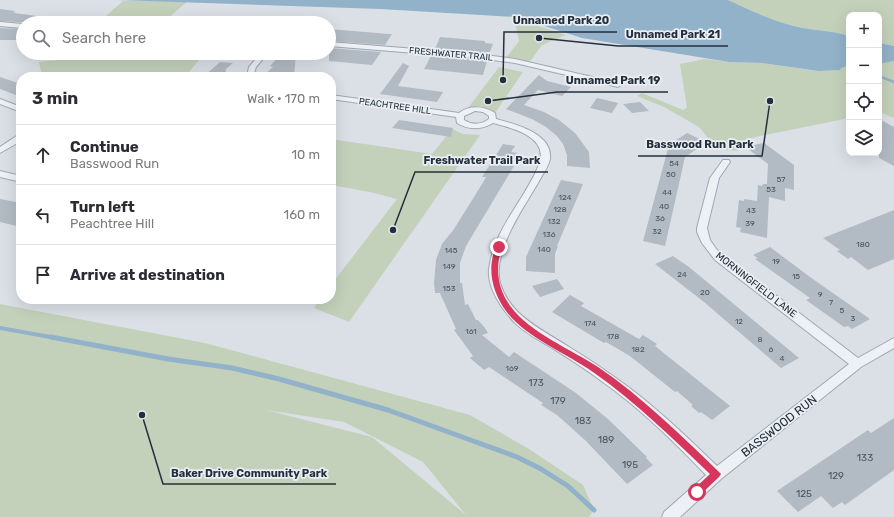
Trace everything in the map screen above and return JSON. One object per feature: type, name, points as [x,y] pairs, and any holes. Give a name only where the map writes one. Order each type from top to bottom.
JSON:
[{"type":"street","points":[[0,24],[16,25]]},
{"type":"street","name":"FRESHWATER TRAIL","points":[[336,45],[477,56],[515,61],[618,85]]},
{"type":"street","points":[[250,72],[252,66],[258,60]]},
{"type":"street","name":"PEACHTREE HILL","points":[[336,98],[460,115],[466,110],[481,110],[492,115],[492,120],[519,128],[531,135],[542,147],[545,155],[541,169],[505,234],[494,261],[495,280],[501,296],[519,321],[595,369],[623,390],[661,422],[716,474]]},
{"type":"street","points":[[0,101],[16,108]]},
{"type":"street","points":[[460,115],[460,120],[472,126],[485,125],[492,120]]},
{"type":"street","points":[[0,151],[16,140]]},
{"type":"street","name":"MORNINGFIELD LANE","points":[[726,162],[715,175],[702,231],[706,242],[719,258],[857,364]]},
{"type":"street","points":[[0,174],[16,178]]},
{"type":"street","name":"BASSWOOD RUN","points":[[669,517],[716,474],[857,364],[894,342]]},
{"type":"green space","points":[[728,0],[894,0],[894,46],[882,44],[882,12],[846,12],[846,35],[803,28],[765,16]]},
{"type":"green space","points":[[123,1],[188,1],[170,16],[106,16]]},
{"type":"green space","points":[[514,18],[566,35],[542,45],[529,63],[505,59],[519,41]]},
{"type":"green space","points":[[705,59],[729,62],[762,63],[816,71],[838,70],[846,66],[846,119],[746,139],[737,151],[717,149],[699,127],[664,107],[637,96],[642,93],[683,110],[687,108],[680,64]]},
{"type":"green space","points":[[58,60],[199,60],[189,72],[41,72],[39,62]]},
{"type":"green space","points":[[894,61],[894,118],[882,113],[882,63]]},
{"type":"green space","points":[[499,67],[523,72],[495,113],[489,110],[468,108]]},
{"type":"green space","points":[[452,129],[463,134],[480,135],[349,322],[314,308],[317,304],[336,304],[336,278],[397,199],[336,186],[336,140],[432,154]]},
{"type":"green space","points":[[0,304],[205,343],[470,415],[529,449],[583,485],[594,510],[589,517],[0,517]],"holes":[[[266,410],[344,422],[423,462],[466,515],[372,437]]]},
{"type":"water","points":[[118,0],[728,0],[784,23],[803,28],[846,35],[846,66],[840,69],[841,70],[818,71],[762,63],[729,62],[582,38],[516,17],[380,9]]},
{"type":"water","points":[[882,44],[894,46],[894,61],[882,63]]},
{"type":"building","points":[[0,9],[15,11],[14,13],[36,16],[16,16],[16,22],[0,21]]},
{"type":"building","points":[[0,28],[16,29],[16,40],[0,40]]},
{"type":"building","points":[[336,30],[392,34],[385,45],[336,42]]},
{"type":"building","points":[[440,37],[485,41],[485,43],[493,44],[489,54],[435,49]]},
{"type":"building","points":[[336,49],[381,52],[372,65],[329,61],[336,60]]},
{"type":"building","points":[[431,56],[487,61],[483,75],[424,69]]},
{"type":"building","points":[[276,60],[295,60],[294,72],[268,72],[273,67],[270,66]]},
{"type":"building","points":[[220,62],[233,63],[226,69],[226,72],[209,72]]},
{"type":"building","points":[[403,63],[409,66],[398,86],[443,92],[437,102],[380,94]]},
{"type":"building","points":[[539,75],[547,81],[571,87],[562,96],[538,90],[524,105],[544,112],[559,120],[575,133],[589,152],[590,168],[567,166],[567,155],[563,144],[557,136],[546,127],[532,119],[506,109]]},
{"type":"building","points":[[0,77],[16,82],[16,95],[0,89]]},
{"type":"building","points":[[597,98],[618,103],[612,113],[590,108]]},
{"type":"building","points":[[640,102],[649,111],[632,113],[623,104]]},
{"type":"building","points":[[399,120],[453,128],[451,137],[392,128]]},
{"type":"building","points":[[882,121],[894,127],[894,166],[879,158],[879,156],[882,156]]},
{"type":"building","points":[[687,133],[704,141],[701,142],[704,144],[685,157],[665,246],[643,241],[669,145]]},
{"type":"building","points":[[764,143],[794,165],[794,190],[785,188],[785,201],[769,197],[767,238],[740,232],[741,228],[736,227],[739,200],[744,201],[744,199],[757,201],[758,185],[762,186],[763,184],[767,184],[768,164],[748,149],[752,148],[749,146]]},
{"type":"building","points":[[503,144],[515,146],[511,152],[517,153],[515,156],[517,157],[512,166],[514,166],[466,246],[460,263],[460,283],[462,283],[465,305],[468,304],[476,320],[478,320],[488,333],[482,335],[509,357],[514,352],[576,393],[608,419],[647,457],[646,458],[653,465],[627,484],[586,441],[557,415],[541,405],[543,403],[489,367],[484,370],[470,358],[473,356],[454,330],[456,329],[440,293],[435,293],[434,283],[436,260],[442,244],[454,229],[479,189],[486,177],[482,177]]},
{"type":"building","points":[[561,180],[583,184],[557,246],[555,254],[555,273],[526,271],[526,257]]},
{"type":"building","points":[[0,199],[16,202],[16,226],[0,222]]},
{"type":"building","points":[[894,210],[894,259],[868,270],[851,257],[848,259],[837,251],[840,250],[823,238]]},
{"type":"building","points":[[770,247],[870,319],[852,329],[848,326],[844,327],[806,300],[810,298],[755,259],[758,258],[753,255]]},
{"type":"building","points":[[673,256],[689,267],[799,358],[781,368],[704,302],[655,264]]},
{"type":"building","points":[[557,279],[564,289],[540,297],[532,286]]},
{"type":"building","points":[[570,295],[584,303],[581,306],[639,339],[643,335],[657,344],[655,346],[730,406],[712,420],[701,412],[699,413],[691,406],[693,405],[677,391],[675,392],[630,356],[606,342],[604,343],[552,312]]},
{"type":"building","points":[[894,418],[894,470],[845,505],[842,502],[833,508],[821,496],[798,512],[777,491],[868,430],[871,433]]},
{"type":"waterway","points":[[882,77],[894,82]]},
{"type":"waterway","points":[[0,328],[56,338]]},
{"type":"waterway","points":[[51,337],[168,359],[232,368],[279,379],[388,410],[517,457],[541,469],[568,486],[594,510]]},
{"type":"place","name":"Unnamed Park 21","points":[[539,38]]},
{"type":"place","name":"Unnamed Park 20","points":[[503,80]]},
{"type":"place","name":"Unnamed Park 19","points":[[488,101]]},
{"type":"place","name":"Basswood Run Park","points":[[770,101]]},
{"type":"place","name":"Freshwater Trail Park","points":[[393,230]]},
{"type":"place","name":"Baker Drive Community Park","points":[[142,415]]},
{"type":"route","points":[[499,247],[494,261],[495,280],[501,296],[509,309],[519,321],[530,329],[595,369],[623,390],[661,422],[716,474],[697,492]]}]
